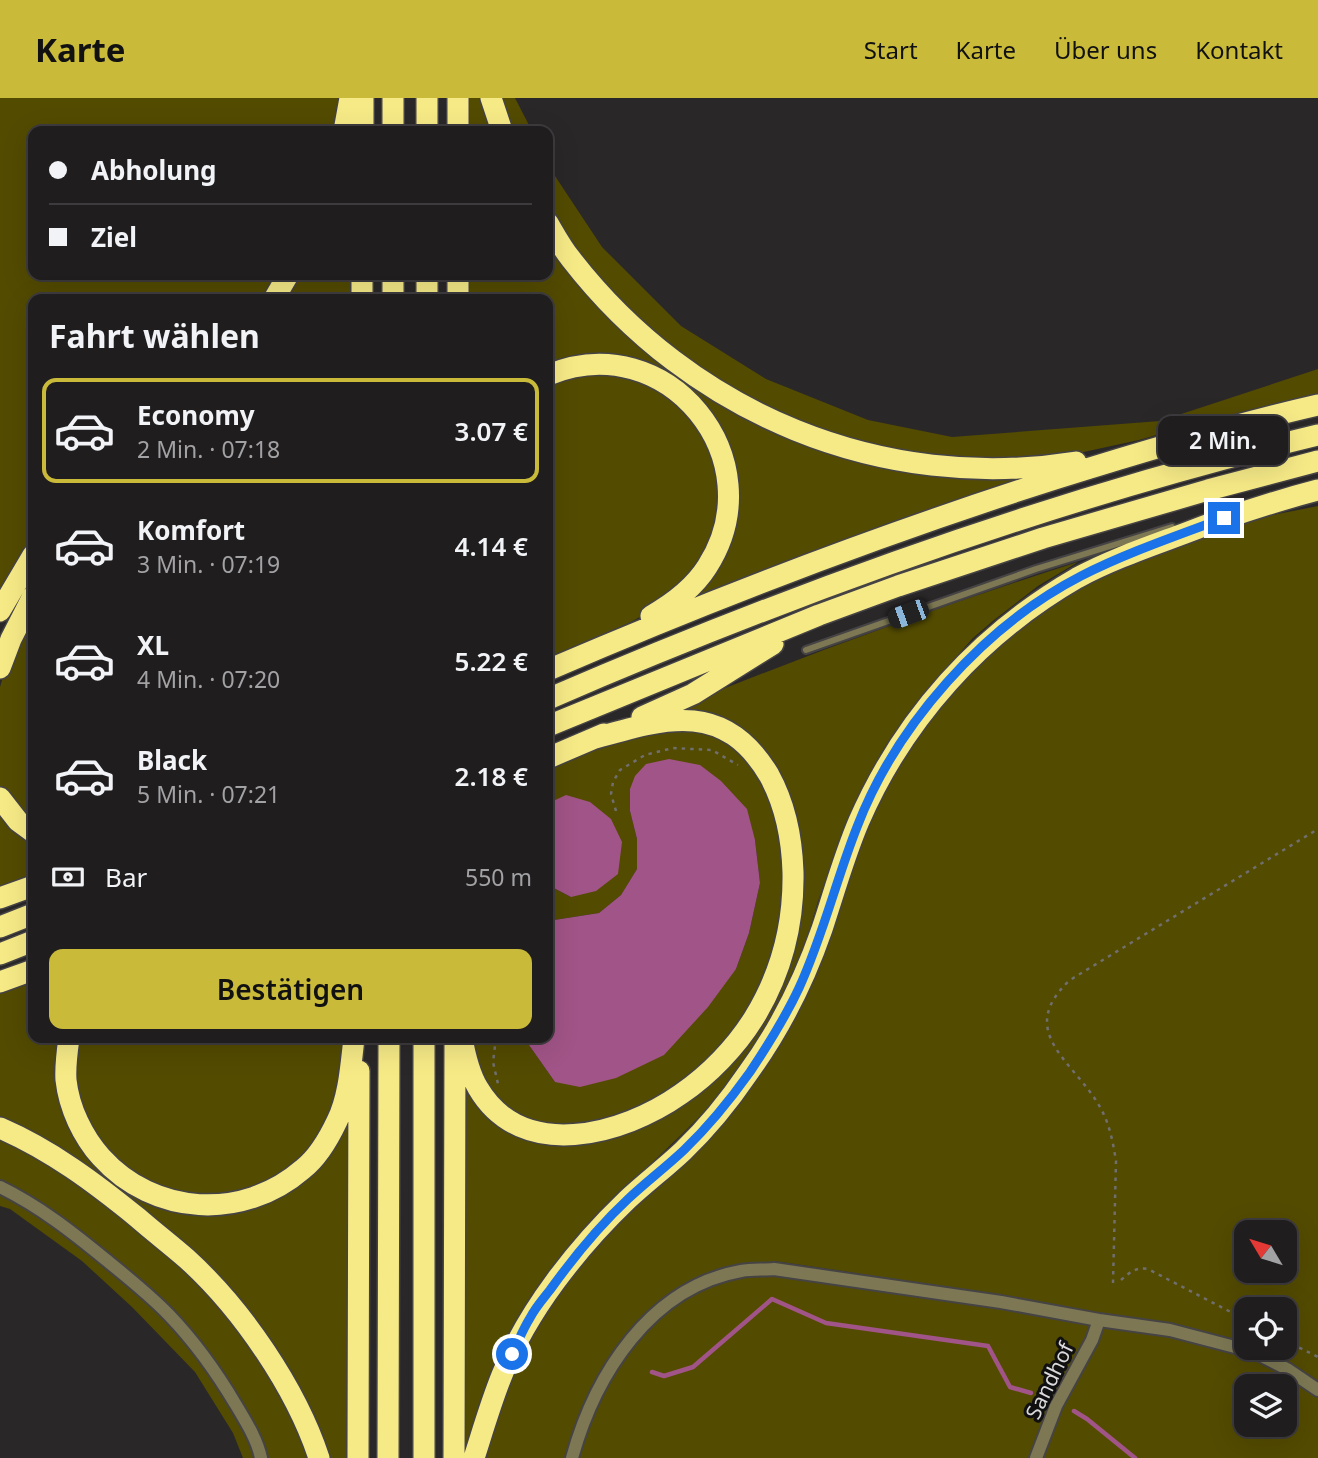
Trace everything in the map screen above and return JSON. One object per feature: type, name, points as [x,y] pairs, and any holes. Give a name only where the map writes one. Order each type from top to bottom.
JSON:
[{"type":"highway","points":[[345,126],[350,98]]},
{"type":"highway","points":[[363,98],[363,126]]},
{"type":"highway","points":[[393,98],[393,126]]},
{"type":"highway","points":[[427,98],[427,126]]},
{"type":"highway","points":[[458,98],[458,126]]},
{"type":"highway","points":[[491,98],[500,126]]},
{"type":"highway","points":[[553,231],[570,258],[604,298],[662,353],[740,404],[801,433],[848,449],[887,458],[956,468],[1050,466],[1133,454]]},
{"type":"highway","points":[[553,374],[578,366],[616,365],[647,373],[663,381],[676,389],[701,415],[720,448],[728,476],[729,504],[724,527],[706,568],[691,587],[668,606],[589,653]]},
{"type":"highway","points":[[553,668],[738,591],[880,538],[1133,454],[1318,405]]},
{"type":"highway","points":[[553,697],[747,617],[956,540],[1110,490],[1318,435]]},
{"type":"highway","points":[[553,724],[819,615],[898,586],[1043,538],[1318,461]]},
{"type":"highway","points":[[474,1458],[502,1373],[531,1316],[573,1259],[626,1201],[684,1150],[719,1114],[776,1033],[799,988],[858,823],[876,786],[901,743],[947,682],[1008,625],[1080,576],[1224,518],[1318,490]]},
{"type":"highway","points":[[0,611],[28,563]]},
{"type":"highway","points":[[0,668],[28,606]]},
{"type":"highway","points":[[553,756],[693,694],[819,615]]},
{"type":"highway","points":[[463,1043],[473,1077],[486,1099],[496,1109],[520,1126],[537,1132],[572,1135],[632,1120],[681,1094],[704,1076],[730,1049],[753,1020],[772,986],[784,952],[791,919],[793,862],[790,835],[783,811],[773,783],[761,762],[749,747],[719,726],[695,721],[656,722],[592,740]]},
{"type":"highway","points":[[0,798],[18,821],[28,828]]},
{"type":"highway","points":[[0,898],[28,888]]},
{"type":"highway","points":[[0,926],[28,916]]},
{"type":"highway","points":[[0,954],[28,943]]},
{"type":"highway","points":[[0,982],[28,972]]},
{"type":"highway","points":[[68,1043],[66,1083],[72,1105],[80,1126],[94,1149],[112,1169],[135,1186],[156,1196],[184,1204],[218,1206],[247,1200],[280,1186],[305,1168],[338,1120],[356,1043]]},
{"type":"highway","points":[[357,1043],[358,1458]]},
{"type":"highway","points":[[388,1458],[390,1043]]},
{"type":"highway","points":[[424,1043],[424,1458]]},
{"type":"highway","points":[[454,1458],[455,1043]]},
{"type":"highway","points":[[0,1128],[44,1150],[82,1174],[188,1260],[258,1341],[302,1416],[319,1458]]},
{"type":"street","points":[[0,1187],[56,1219],[170,1316],[227,1390],[250,1428],[261,1458]]},
{"type":"street","points":[[572,1458],[579,1432],[594,1397],[613,1362],[639,1329],[663,1306],[690,1288],[742,1271],[774,1269],[1170,1330],[1254,1352],[1287,1369],[1318,1391]]},
{"type":"street","name":"Sandhof","points":[[1036,1458],[1056,1406],[1092,1340],[1099,1320]]},
{"type":"lane","points":[[1186,523],[1224,518]]},
{"type":"lane","points":[[806,650],[1036,569],[1174,527]]},
{"type":"path","points":[[616,811],[611,794],[613,782],[621,770],[645,755],[673,748],[712,750],[747,769]]},
{"type":"path","points":[[1113,1283],[1114,1147],[1101,1109],[1089,1089],[1056,1051],[1050,1038],[1049,1010],[1056,993],[1070,980],[1318,829]]},
{"type":"path","points":[[496,1043],[494,1062],[498,1087]]},
{"type":"path","points":[[1121,1280],[1131,1271],[1148,1269],[1234,1314]]},
{"type":"path","points":[[1297,1346],[1318,1357]]},
{"type":"shaded area","points":[[0,98],[341,98],[336,126],[28,126],[28,280],[276,280],[267,294],[28,294],[28,549],[0,593]]},
{"type":"shaded area","points":[[463,98],[479,98],[489,126],[463,126]]},
{"type":"shaded area","points":[[496,98],[515,98],[529,126],[507,126]]},
{"type":"shaded area","points":[[553,172],[602,247],[681,326],[766,379],[868,420],[952,437],[1160,421],[1318,369],[1318,397],[1202,422],[1079,453],[1015,460],[911,454],[814,429],[717,381],[636,318],[572,245],[553,216]]},
{"type":"shaded area","points":[[553,246],[562,259],[773,429],[1021,477],[1023,482],[682,606],[699,590],[733,473],[661,374],[553,368],[553,294],[462,294],[462,280],[553,280]]},
{"type":"shaded area","points":[[296,280],[356,280],[356,294],[288,294]]},
{"type":"shaded area","points":[[586,370],[652,382],[705,431],[723,501],[709,554],[666,602],[631,622],[553,656],[553,379]]},
{"type":"shaded area","points":[[1318,506],[1318,1458],[483,1458],[499,1404],[521,1354],[548,1305],[576,1266],[726,1114],[902,752],[992,646],[1089,579],[1186,539],[1258,518]],"holes":[[[774,1261],[849,1272],[1088,1313],[774,1269]]]},
{"type":"shaded area","points":[[1078,562],[1038,586],[973,638],[901,723],[884,748],[852,810],[808,935],[787,988],[771,1018],[743,1063],[712,1104],[591,1221],[539,1286],[519,1318],[465,1458],[459,1458],[462,1069],[488,1110],[588,1140],[738,1052],[799,897],[761,753],[671,710],[873,632]]},
{"type":"shaded area","points":[[28,620],[28,818],[11,803],[0,786],[0,687],[6,667]]},
{"type":"shaded area","points":[[681,724],[738,746],[770,792],[786,869],[777,951],[753,1004],[707,1064],[656,1102],[587,1126],[531,1125],[487,1092],[469,1043],[528,1043],[555,1082],[736,969],[749,933],[760,883],[755,840],[630,811],[637,839],[637,869],[621,895],[599,913],[553,920],[553,888],[571,897],[553,812],[553,764],[617,737]]},
{"type":"shaded area","points":[[669,759],[700,765],[721,781],[747,809],[755,840],[760,883],[749,933],[736,969],[708,1007],[664,1055],[616,1078],[580,1087],[555,1082],[528,1043],[553,1043],[553,920],[599,913],[621,895],[637,869],[637,839],[630,811],[630,789],[635,776],[646,764]]},
{"type":"shaded area","points":[[566,795],[590,802],[611,819],[622,842],[618,874],[596,891],[571,897],[553,888],[553,801]]},
{"type":"shaded area","points":[[0,813],[28,836],[28,881],[0,890]]},
{"type":"shaded area","points":[[28,978],[28,1043],[61,1043],[67,1106],[147,1199],[282,1191],[352,1099],[352,1458],[328,1458],[254,1322],[0,1119],[0,989]]},
{"type":"shaded area","points":[[74,1043],[347,1043],[344,1070],[327,1128],[299,1164],[254,1191],[207,1200],[139,1182],[90,1132],[72,1073]]},
{"type":"shaded area","points":[[0,1135],[50,1162],[179,1263],[237,1325],[277,1385],[311,1458],[265,1458],[178,1319],[0,1184]]},
{"type":"shaded area","points":[[0,1191],[54,1222],[173,1324],[201,1358],[247,1430],[257,1458],[243,1458],[233,1433],[195,1372],[132,1307],[82,1261],[10,1209],[0,1206]]},
{"type":"waterway","points":[[652,1372],[664,1376],[693,1367],[772,1299],[826,1323],[988,1346],[1010,1387],[1031,1393]]},
{"type":"waterway","points":[[1074,1411],[1135,1458]]},
{"type":"route","points":[[512,1354],[531,1316],[573,1259],[626,1201],[684,1150],[719,1114],[776,1033],[799,988],[858,823],[876,786],[901,743],[947,682],[1008,625],[1080,576],[1224,518]]}]
